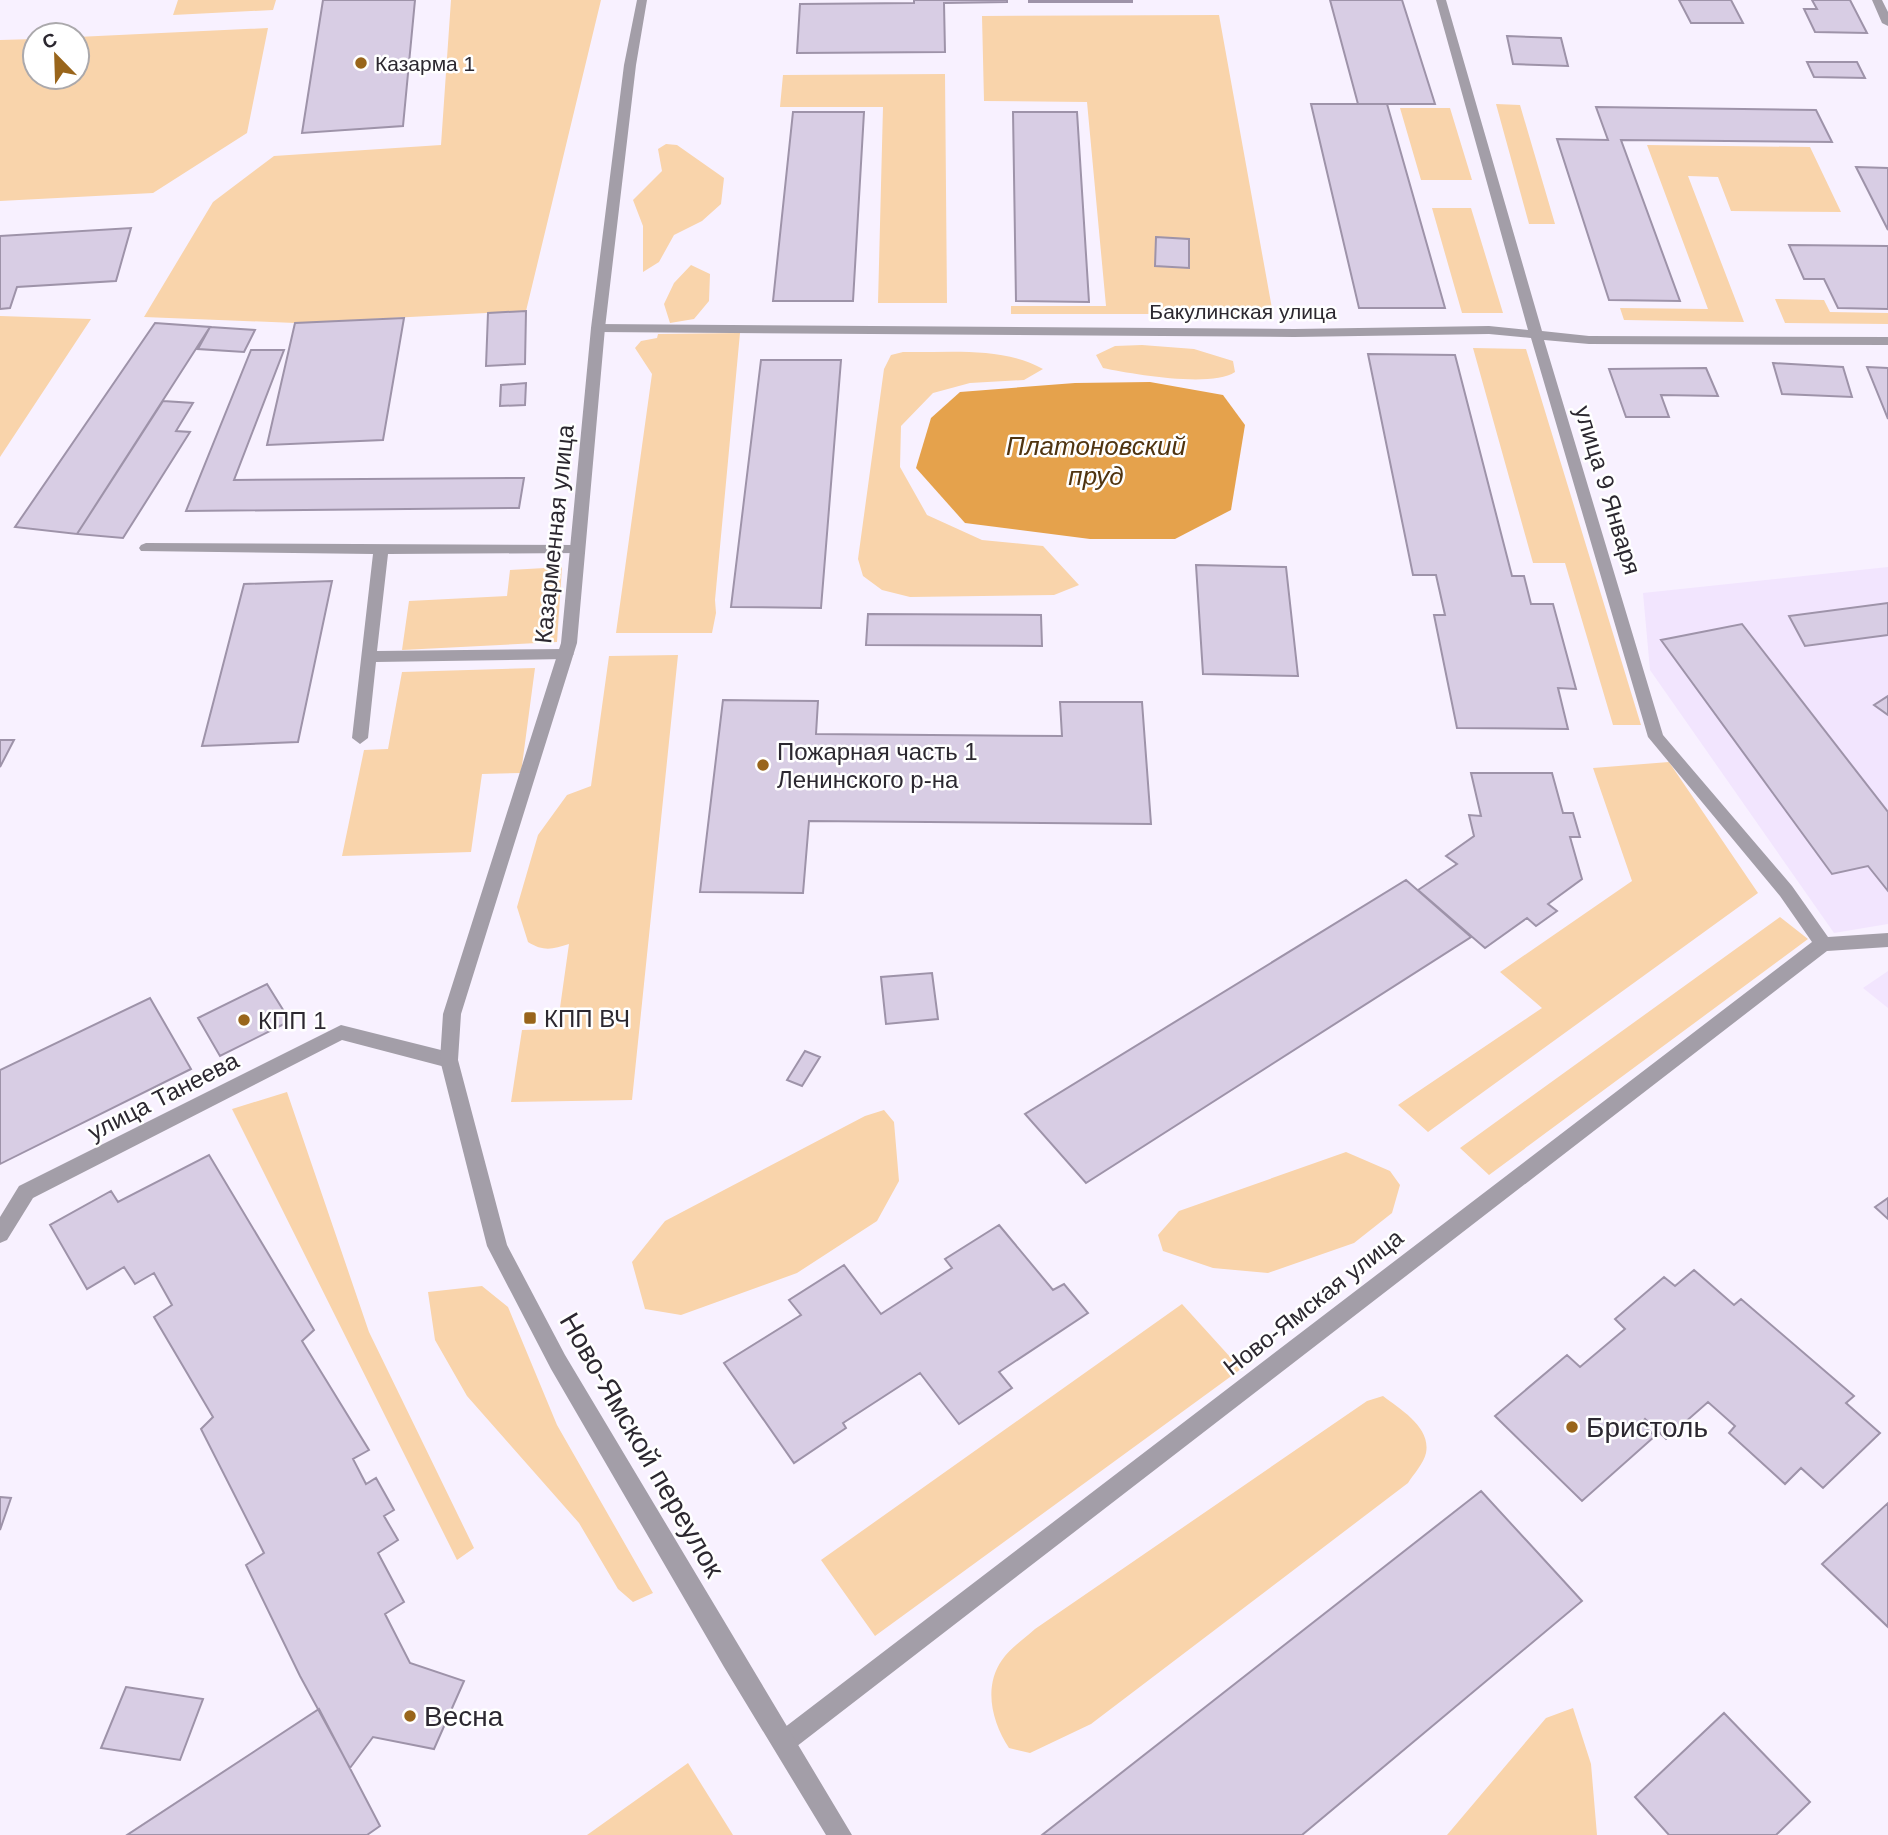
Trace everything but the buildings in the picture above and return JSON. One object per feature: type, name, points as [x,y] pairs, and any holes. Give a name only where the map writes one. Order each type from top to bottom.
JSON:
[{"type":"street","name":"Казарменная улица","points":[[449,1059],[452,1014],[566,654],[598,328],[630,65],[642,0]]},
{"type":"street","name":"улица 9 Января","points":[[1441,0],[1536,334],[1656,737],[1786,891],[1823,944]]},
{"type":"street","points":[[1877,0],[1888,23]]},
{"type":"street","name":"Бакулинская улица","points":[[598,328],[1294,333],[1489,330],[1589,340],[1888,341]]},
{"type":"street","points":[[146,548],[577,550]]},
{"type":"street","points":[[360,738],[382,548]]},
{"type":"street","points":[[370,657],[566,654]]},
{"type":"street","points":[[1823,944],[1888,940]]},
{"type":"street","name":"Ново-Ямская улица","points":[[783,1742],[1823,944]]},
{"type":"street","name":"улица Танеева","points":[[0,1234],[26,1192],[341,1032],[449,1059]]},
{"type":"street","name":"Ново-Ямской переулок","points":[[449,1059],[497,1246],[565,1374],[840,1835]]},
{"type":"shaded area","points":[[178,0],[276,0],[273,10],[173,15]]},
{"type":"shaded area","points":[[451,0],[601,0],[526,311],[295,323],[144,317],[213,202],[274,156],[441,145]]},
{"type":"shaded area","points":[[1219,15],[1273,314],[1011,314],[1011,306],[1106,306],[1087,102],[984,101],[982,16]]},
{"type":"shaded area","points":[[268,28],[247,133],[153,193],[0,201],[0,40],[21,39],[21,91],[91,91],[91,36]]},
{"type":"shaded area","points":[[945,74],[947,303],[878,303],[883,107],[780,107],[783,75]]},
{"type":"shaded area","points":[[1496,104],[1520,105],[1555,224],[1529,224]]},
{"type":"shaded area","points":[[1400,108],[1450,108],[1472,180],[1421,180]]},
{"type":"shaded area","points":[[666,144],[677,145],[724,178],[721,204],[702,221],[674,235],[659,262],[643,272],[643,226],[633,200],[662,171],[658,149]]},
{"type":"shaded area","points":[[1647,145],[1810,147],[1841,212],[1731,211],[1718,177],[1688,176],[1744,322],[1624,320],[1620,308],[1708,309]]},
{"type":"shaded area","points":[[1432,208],[1471,208],[1503,313],[1462,313]]},
{"type":"shaded area","points":[[691,265],[710,274],[709,301],[694,319],[670,323],[664,304],[674,283]]},
{"type":"shaded area","points":[[1775,299],[1824,300],[1830,312],[1888,313],[1888,324],[1785,323]]},
{"type":"shaded area","points":[[0,316],[91,319],[0,457]]},
{"type":"shaded area","points":[[740,333],[715,600],[716,613],[712,633],[616,633],[652,374],[635,348],[641,341],[657,338],[658,334]]},
{"type":"shaded area","points":[[1115,346],[1194,349],[1233,361],[1235,372],[1208,379],[1151,376],[1103,368],[1096,355]]},
{"type":"shaded area","points":[[1473,348],[1526,349],[1641,725],[1613,725],[1565,563],[1533,563]]},
{"type":"shaded area","points":[[903,352],[993,354],[1027,362],[1043,369],[1024,380],[970,383],[933,393],[901,426],[900,467],[927,515],[982,540],[1043,546],[1079,585],[1054,595],[910,597],[882,590],[863,576],[858,559],[884,369],[891,355]]},
{"type":"shaded area","points":[[562,567],[557,642],[402,650],[409,601],[507,596],[510,570]]},
{"type":"shaded area","points":[[1888,567],[1888,924],[1834,933],[1650,670],[1643,593]]},
{"type":"shaded area","points":[[678,655],[632,1100],[511,1102],[522,1030],[557,1029],[569,944],[548,949],[528,942],[517,907],[538,835],[567,795],[591,786],[609,656]]},
{"type":"shaded area","points":[[535,668],[521,773],[482,774],[471,852],[342,856],[364,750],[388,749],[402,672]]},
{"type":"shaded area","points":[[1669,762],[1758,893],[1428,1132],[1398,1105],[1542,1008],[1500,972],[1632,881],[1593,768]]},
{"type":"shaded area","points":[[1780,917],[1808,939],[1489,1175],[1460,1148]]},
{"type":"shaded area","points":[[1888,971],[1888,1008],[1863,988]]},
{"type":"shaded area","points":[[287,1092],[369,1332],[474,1548],[457,1560],[232,1109]]},
{"type":"shaded area","points":[[884,1110],[894,1122],[899,1181],[877,1221],[797,1273],[681,1315],[645,1309],[632,1262],[665,1221],[865,1116]]},
{"type":"shaded area","points":[[1346,1152],[1390,1171],[1400,1185],[1392,1213],[1354,1243],[1268,1273],[1213,1268],[1163,1251],[1158,1235],[1179,1211]]},
{"type":"shaded area","points":[[482,1286],[508,1307],[557,1425],[653,1593],[633,1602],[618,1589],[579,1523],[467,1396],[435,1340],[428,1292]]},
{"type":"shaded area","points":[[1182,1304],[1241,1369],[875,1636],[821,1560]]},
{"type":"shaded area","points":[[1383,1396],[1406,1413],[1424,1435],[1425,1457],[1408,1483],[1091,1724],[1030,1753],[1009,1748],[994,1716],[991,1693],[996,1670],[1013,1648],[1035,1629],[1367,1401]]},
{"type":"shaded area","points":[[1573,1708],[1591,1764],[1597,1835],[1447,1835],[1546,1718]]},
{"type":"shaded area","points":[[688,1763],[733,1835],[587,1835]]},
{"type":"water","name":"Платоновский пруд","points":[[1150,382],[1223,395],[1245,425],[1231,510],[1175,539],[1090,539],[965,523],[916,468],[931,418],[960,392],[1075,383]]},
{"type":"place","name":"Казарма 1","points":[[361,63]]},
{"type":"place","name":"Пожарная часть 1 Ленинского р-на","points":[[763,765]]},
{"type":"place","name":"КПП ВЧ","points":[[530,1018]]},
{"type":"place","name":"КПП 1","points":[[244,1020]]},
{"type":"place","name":"Бристоль","points":[[1572,1427]]},
{"type":"place","name":"Весна","points":[[410,1716]]}]
